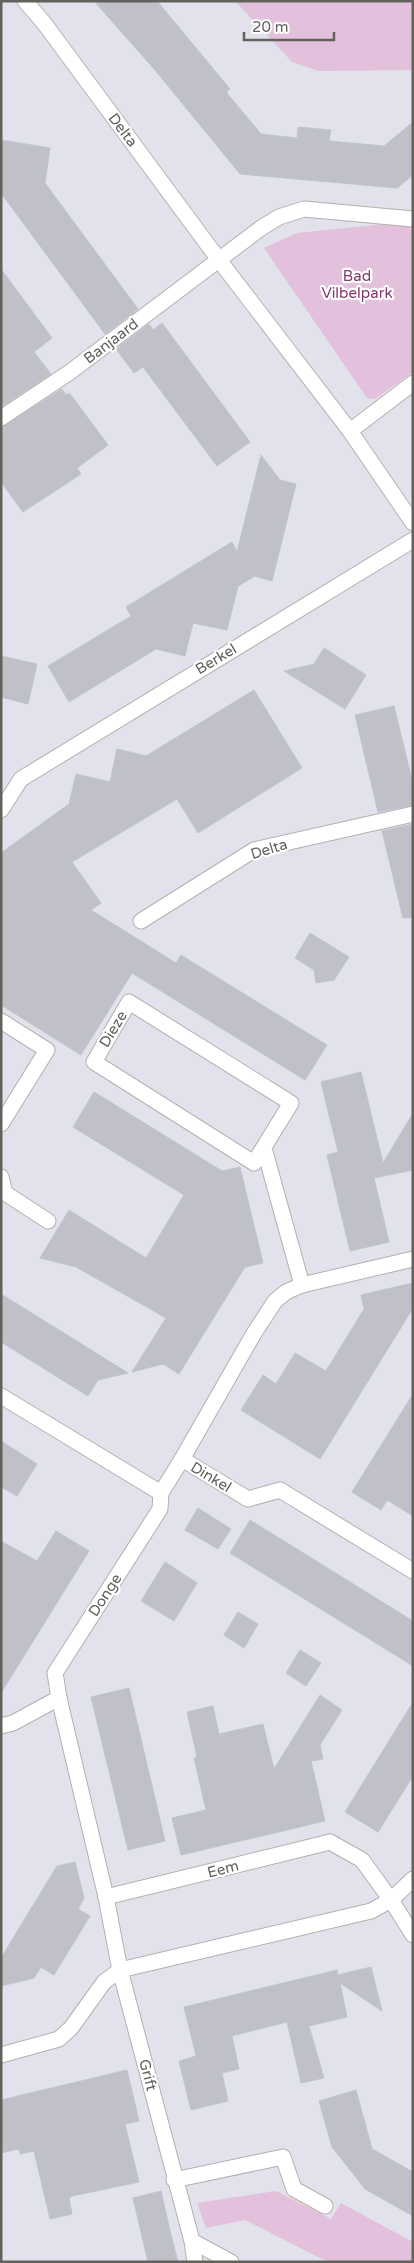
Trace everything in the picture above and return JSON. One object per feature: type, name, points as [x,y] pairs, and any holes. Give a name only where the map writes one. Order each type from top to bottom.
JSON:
[{"type":"street","name":"Delta","points":[[25,1],[44,23],[219,260],[350,431],[413,523]]},
{"type":"street","points":[[219,260],[273,220],[304,209],[413,219]]},
{"type":"street","name":"Banjaard","points":[[1,418],[70,372],[219,260]]},
{"type":"street","points":[[350,431],[413,382]]},
{"type":"street","name":"Berkel","points":[[1,810],[20,780],[413,540]]},
{"type":"street","name":"Delta","points":[[141,920],[254,850],[413,814]]},
{"type":"street","name":"Dieze","points":[[129,1002],[291,1103],[264,1148],[254,1163],[94,1062],[129,1002]]},
{"type":"street","points":[[1,1021],[47,1050],[1,1124]]},
{"type":"street","points":[[264,1148],[302,1286]]},
{"type":"street","points":[[1,1177],[6,1193],[48,1221]]},
{"type":"street","points":[[182,1459],[253,1334],[275,1301],[286,1292],[302,1286],[413,1259]]},
{"type":"street","points":[[1,1396],[160,1494]]},
{"type":"street","name":"Dinkel","points":[[160,1494],[182,1459],[248,1499],[280,1490],[413,1571]]},
{"type":"street","name":"Donge","points":[[106,1897],[59,1698],[55,1673],[160,1509],[160,1494]]},
{"type":"street","points":[[1,1726],[13,1723],[59,1698]]},
{"type":"street","name":"Eem","points":[[106,1897],[330,1842],[362,1860],[413,1935]]},
{"type":"street","points":[[1,2055],[59,2038],[71,2028],[104,1982],[120,1970],[371,1911],[391,1900],[413,1879]]},
{"type":"street","points":[[106,1897],[120,1970]]},
{"type":"street","name":"Grift","points":[[120,1970],[168,2150],[174,2180],[192,2241],[195,2262]]},
{"type":"street","points":[[174,2180],[283,2157],[294,2189],[325,2206]]},
{"type":"street","points":[[192,2241],[231,2262]]},
{"type":"green space","points":[[235,1],[413,1],[413,70],[318,71],[292,62]]},
{"type":"green space","name":"Bad Vilbelpark","points":[[413,221],[413,372],[375,399],[367,398],[264,248],[297,233]]},
{"type":"green space","points":[[276,2191],[331,2219],[341,2203],[413,2242],[413,2262],[328,2262],[245,2220],[206,2228],[197,2203]]},
{"type":"building","points":[[94,1],[157,1],[230,89],[226,92],[261,134],[297,138],[298,127],[331,130],[329,141],[384,146],[413,122],[413,175],[397,188],[240,174],[155,70]]},
{"type":"building","points":[[1,140],[50,148],[45,183],[138,309],[105,334],[1,193]]},
{"type":"building","points":[[1,269],[52,338],[34,352],[51,374],[1,407]]},
{"type":"building","points":[[162,323],[250,442],[217,466],[143,367],[134,373],[116,349],[149,324],[153,330]]},
{"type":"building","points":[[62,389],[66,395],[69,393],[74,399],[108,445],[77,468],[81,474],[23,512],[1,482],[1,427]]},
{"type":"building","points":[[261,455],[280,480],[296,484],[272,581],[255,576],[238,586],[227,630],[193,623],[185,656],[156,649],[69,702],[48,666],[131,616],[126,607],[232,542],[237,552]]},
{"type":"building","points":[[324,648],[366,675],[345,709],[284,671],[314,664]]},
{"type":"building","points":[[1,656],[37,664],[28,704],[1,697]]},
{"type":"building","points":[[254,690],[302,768],[198,833],[177,799],[72,862],[101,903],[91,910],[176,963],[181,955],[327,1045],[305,1080],[132,973],[81,1055],[1,1005],[1,853],[69,804],[76,774],[110,782],[117,749],[146,756]]},
{"type":"building","points":[[394,706],[413,784],[413,805],[378,812],[355,715]]},
{"type":"building","points":[[413,824],[413,917],[403,918],[382,831]]},
{"type":"building","points":[[310,933],[349,957],[334,980],[316,983],[314,970],[295,958]]},
{"type":"building","points":[[361,1072],[383,1163],[413,1113],[413,1170],[374,1178],[389,1242],[350,1251],[327,1155],[338,1152],[321,1082]]},
{"type":"building","points":[[94,1092],[222,1171],[240,1167],[263,1263],[245,1267],[179,1374],[163,1364],[132,1372],[166,1318],[76,1267],[40,1258],[69,1210],[146,1258],[184,1195],[73,1127]]},
{"type":"building","points":[[413,1283],[413,1308],[320,1459],[241,1410],[263,1375],[276,1384],[295,1353],[326,1371],[364,1309],[361,1295]]},
{"type":"building","points":[[1,1294],[128,1373],[98,1380],[88,1396],[1,1342]]},
{"type":"building","points":[[413,1394],[413,1516],[387,1500],[381,1510],[352,1492]]},
{"type":"building","points":[[1,1441],[37,1464],[17,1496],[1,1487]]},
{"type":"building","points":[[198,1508],[231,1529],[218,1549],[185,1530]]},
{"type":"building","points":[[250,1520],[413,1621],[413,1666],[230,1553]]},
{"type":"building","points":[[56,1531],[89,1551],[1,1693],[1,1541],[37,1561]]},
{"type":"building","points":[[165,1562],[197,1583],[174,1621],[141,1601]]},
{"type":"building","points":[[238,1612],[258,1624],[244,1648],[224,1635]]},
{"type":"building","points":[[300,1650],[321,1663],[306,1686],[286,1673]]},
{"type":"building","points":[[129,1688],[165,1841],[128,1850],[91,1697]]},
{"type":"building","points":[[320,1695],[342,1710],[320,1745],[323,1759],[311,1761],[325,1821],[181,1855],[172,1818],[206,1810],[194,1758],[197,1757],[187,1712],[213,1706],[219,1734],[263,1724],[274,1769]]},
{"type":"building","points":[[413,1702],[413,1776],[378,1832],[345,1812]]},
{"type":"building","points":[[75,1862],[84,1898],[78,1909],[90,1916],[54,1975],[41,1967],[34,1978],[1,1986],[1,1958],[57,1866]]},
{"type":"building","points":[[371,1967],[382,2011],[340,1983],[347,2017],[309,2026],[324,2078],[301,2083],[287,2022],[232,2036],[239,2069],[222,2073],[228,2101],[191,2110],[179,2061],[196,2056],[184,2007],[337,1970],[338,1975]]},
{"type":"building","points":[[127,2070],[139,2121],[125,2124],[139,2182],[72,2196],[69,2198],[72,2214],[50,2219],[34,2151],[20,2154],[19,2149],[1,2153],[1,2100]]},
{"type":"building","points":[[356,2090],[372,2149],[413,2172],[413,2216],[365,2189],[332,2147],[319,2101]]},
{"type":"building","points":[[161,2191],[178,2262],[148,2262],[133,2198]]}]
